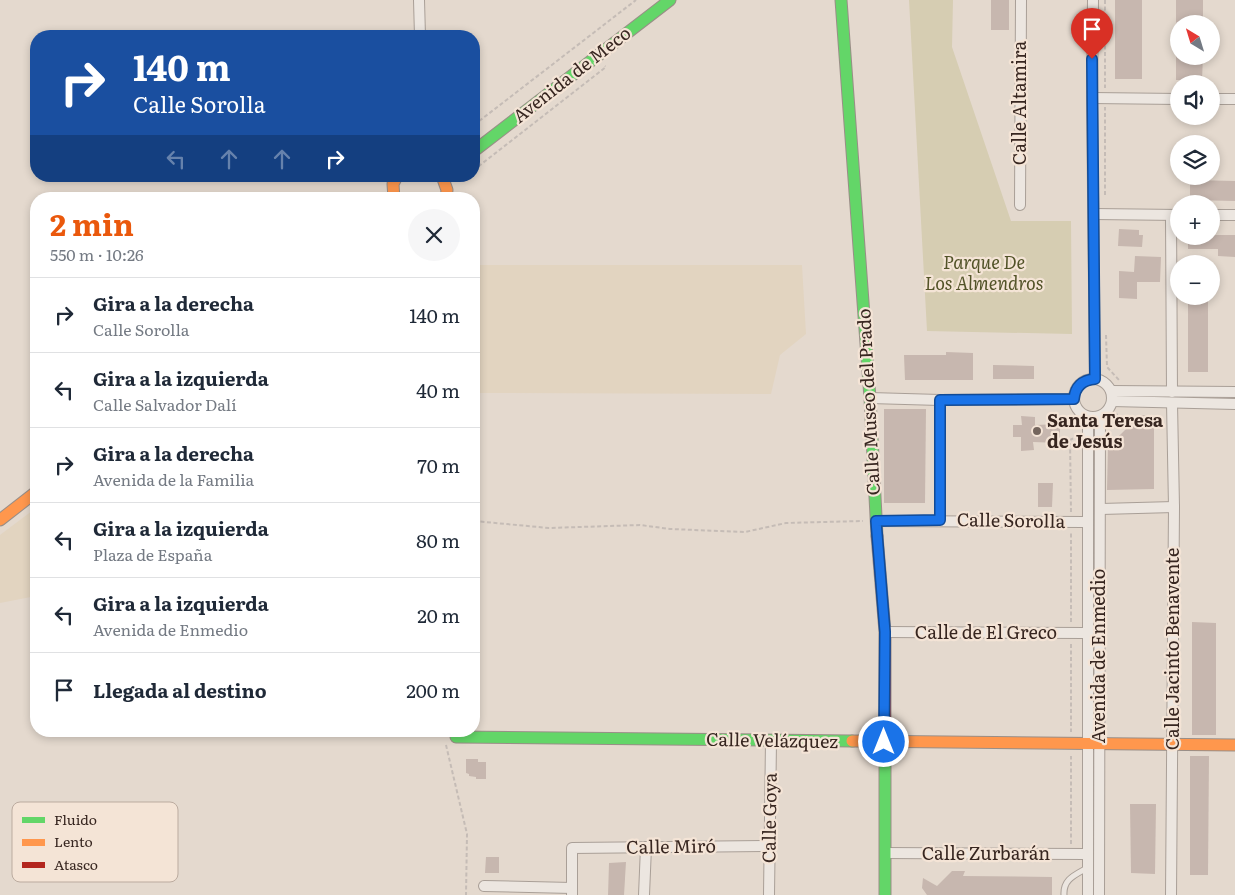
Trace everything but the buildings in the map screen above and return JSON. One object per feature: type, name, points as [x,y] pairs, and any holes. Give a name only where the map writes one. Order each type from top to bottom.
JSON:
[{"type":"street","points":[[419,0],[420,30]]},
{"type":"street","name":"Avenida de Meco","points":[[480,146],[670,0]]},
{"type":"street","name":"Calle Museo del Prado","points":[[841,0],[885,632],[885,895]]},
{"type":"street","name":"Calle Altamira","points":[[1020,205],[1021,0]]},
{"type":"street","points":[[1093,0],[1092,98],[1095,379]]},
{"type":"street","points":[[1092,98],[1170,99]]},
{"type":"street","points":[[1220,99],[1235,99]]},
{"type":"street","points":[[1094,214],[1170,215]]},
{"type":"street","points":[[1220,215],[1235,215]]},
{"type":"street","name":"Calle Jacinto Benavente","points":[[1171,895],[1174,744],[1172,398],[1175,245]]},
{"type":"street","points":[[1095,379],[1104,382],[1111,396],[1108,410],[1100,417],[1088,417],[1078,411],[1074,399],[1077,388],[1081,383],[1095,379]]},
{"type":"street","points":[[1172,398],[1235,392]]},
{"type":"street","points":[[1111,396],[1172,398],[1235,404]]},
{"type":"street","points":[[870,398],[940,400],[1074,399]]},
{"type":"street","points":[[940,400],[940,520]]},
{"type":"street","name":"Avenida de Enmedio","points":[[1088,417],[1087,633],[1099,895]]},
{"type":"street","name":"Avenida de Enmedio","points":[[1088,895],[1101,509],[1100,417]]},
{"type":"street","points":[[0,520],[30,497]]},
{"type":"street","points":[[1101,509],[1174,507]]},
{"type":"street","name":"Calle Sorolla","points":[[876,521],[1087,522]]},
{"type":"street","name":"Calle de El Greco","points":[[885,632],[1087,633]]},
{"type":"street","name":"Calle Velázquez","points":[[450,739],[1235,745]]},
{"type":"street","name":"Calle Goya","points":[[769,895],[771,741]]},
{"type":"street","name":"Calle Miró","points":[[572,892],[572,848],[770,846]]},
{"type":"street","points":[[644,895],[646,847]]},
{"type":"street","name":"Calle Zurbarán","points":[[885,853],[1088,854]]},
{"type":"street","points":[[484,886],[572,892]]},
{"type":"lane","points":[[1064,895],[1066,883],[1072,876],[1088,868]]},
{"type":"path","points":[[480,120],[636,0]]},
{"type":"path","points":[[1104,0],[1104,195]]},
{"type":"path","points":[[480,166],[606,67],[603,64]]},
{"type":"path","points":[[1106,328],[1107,368],[1120,381]]},
{"type":"path","points":[[480,522],[549,528],[640,525],[670,529],[746,532],[786,523],[876,521]]},
{"type":"path","points":[[450,739],[467,834],[466,895]]},
{"type":"shaded area","points":[[480,265],[802,265],[806,334],[780,355],[771,394],[480,393]]},
{"type":"shaded area","points":[[30,512],[30,597],[0,603],[0,535]]},
{"type":"green space","name":"Parque De Los Almendros","points":[[909,0],[953,0],[952,47],[1011,221],[1071,221],[1072,334],[927,331]]},
{"type":"traffic: fast","points":[[480,146],[670,0]]},
{"type":"traffic: fast","points":[[841,0],[870,398],[877,536]]},
{"type":"traffic: fast","points":[[456,737],[852,741]]},
{"type":"traffic: fast","points":[[885,740],[885,895]]},
{"type":"traffic: slow","points":[[394,182],[394,192]]},
{"type":"traffic: slow","points":[[444,182],[447,192]]},
{"type":"traffic: slow","points":[[0,520],[30,497]]},
{"type":"traffic: slow","points":[[852,741],[1235,745]]},
{"type":"traffic: jam","points":[[877,536],[885,632],[885,740]]},
{"type":"place","name":"Santa Teresa de Jesús","points":[[1037,431]]},
{"type":"route","points":[[884,742],[885,632],[876,521],[940,520],[940,400],[1074,399],[1074,393],[1081,383],[1095,379],[1092,59]]}]
